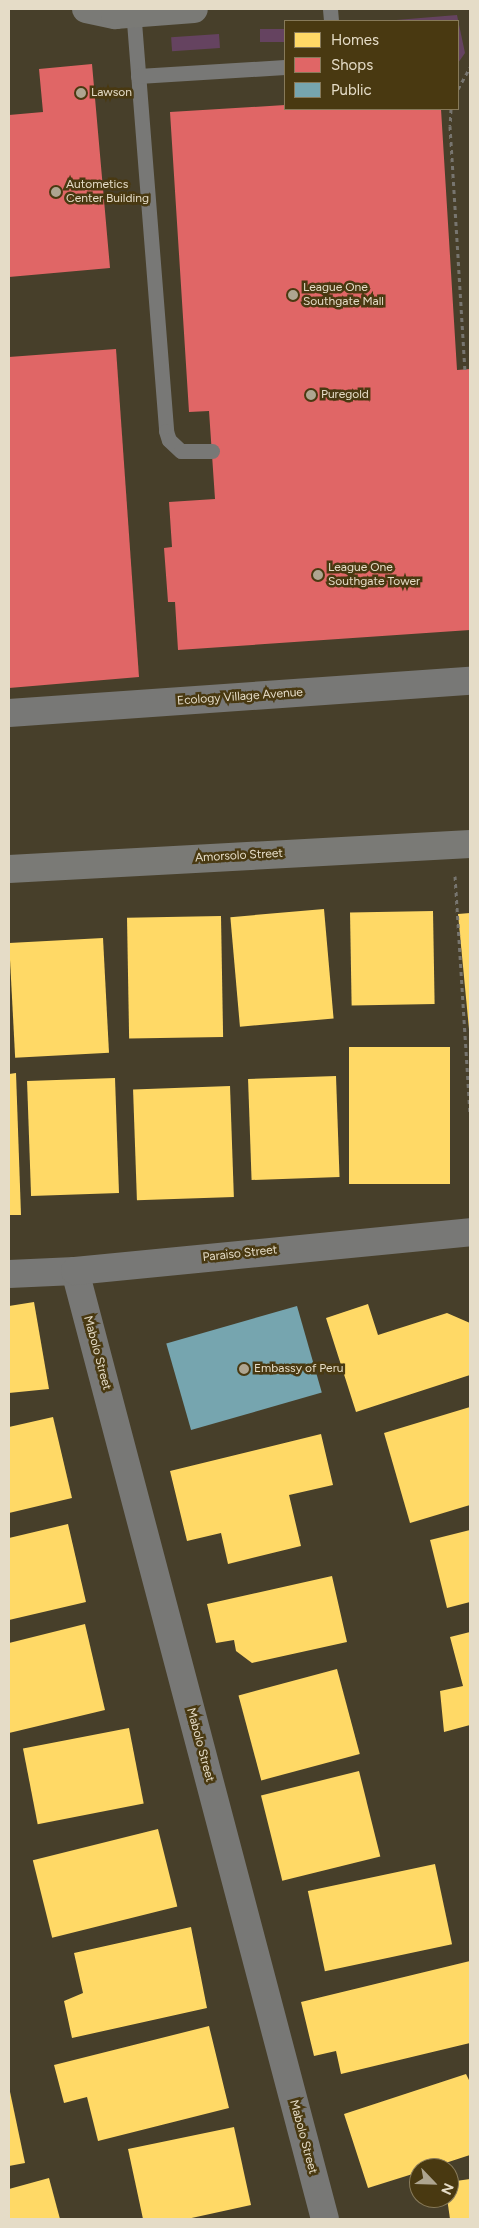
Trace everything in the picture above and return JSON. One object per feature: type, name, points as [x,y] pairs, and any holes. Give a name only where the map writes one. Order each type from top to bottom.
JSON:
[{"type":"street","points":[[86,9],[115,15],[133,11],[194,9]]},
{"type":"street","name":"Ecology Village Avenue","points":[[9,713],[470,681]]},
{"type":"street","name":"Amorsolo Street","points":[[9,869],[462,844]]},
{"type":"street","name":"Paraiso Street","points":[[9,1274],[75,1271],[470,1232]]},
{"type":"street","name":"Mabolo Street","points":[[75,1271],[325,2219]]},
{"type":"lane","points":[[133,11],[166,432],[174,447],[181,450],[212,450]]},
{"type":"lane","points":[[138,76],[284,67]]},
{"type":"path","points":[[459,87],[470,67]]},
{"type":"path","points":[[451,110],[450,126],[465,370]]},
{"type":"path","points":[[462,844],[470,1112]]},
{"type":"shaded area","points":[[457,15],[458,20],[396,20]]},
{"type":"shaded area","points":[[459,24],[465,53],[459,62]]},
{"type":"shaded area","points":[[260,29],[284,29],[284,42],[260,42]]},
{"type":"shaded area","points":[[219,34],[220,48],[172,51],[171,37]]},
{"type":"building: Homes","points":[[324,909],[334,1019],[240,1027],[230,917]]},
{"type":"building: Homes","points":[[433,911],[435,1004],[352,1005],[350,912]]},
{"type":"building: Homes","points":[[470,913],[470,1029],[469,1029],[458,914]]},
{"type":"building: Homes","points":[[221,916],[223,1037],[129,1039],[127,918]]},
{"type":"building: Homes","points":[[103,938],[109,1053],[15,1058],[9,943]]},
{"type":"building: Homes","points":[[349,1047],[450,1047],[450,1184],[349,1184]]},
{"type":"building: Homes","points":[[16,1073],[21,1215],[9,1215],[9,1074]]},
{"type":"building: Homes","points":[[336,1076],[340,1177],[252,1180],[248,1079]]},
{"type":"building: Homes","points":[[115,1078],[119,1193],[31,1196],[27,1081]]},
{"type":"building: Homes","points":[[230,1086],[234,1197],[137,1200],[133,1089]]},
{"type":"building: Homes","points":[[34,1302],[49,1389],[9,1393],[9,1306]]},
{"type":"building: Homes","points":[[368,1304],[378,1335],[447,1313],[470,1323],[470,1375],[356,1412],[326,1318]]},
{"type":"building: Homes","points":[[470,1407],[470,1505],[410,1523],[384,1433]]},
{"type":"building: Homes","points":[[53,1417],[72,1498],[9,1513],[9,1427]]},
{"type":"building: Homes","points":[[321,1434],[333,1485],[289,1495],[301,1546],[228,1564],[221,1533],[187,1541],[170,1471]]},
{"type":"building: Homes","points":[[68,1524],[86,1602],[9,1620],[9,1538]]},
{"type":"building: Homes","points":[[470,1530],[470,1602],[447,1608],[430,1540]]},
{"type":"building: Homes","points":[[332,1576],[347,1642],[252,1663],[236,1651],[234,1640],[216,1643],[207,1604]]},
{"type":"building: Homes","points":[[85,1624],[105,1710],[9,1733],[9,1643]]},
{"type":"building: Homes","points":[[470,1632],[470,1725],[444,1732],[440,1691],[463,1686],[450,1637]]},
{"type":"building: Homes","points":[[337,1669],[360,1754],[261,1780],[238,1695]]},
{"type":"building: Homes","points":[[129,1728],[144,1804],[38,1824],[23,1749]]},
{"type":"building: Homes","points":[[359,1771],[380,1856],[282,1881],[261,1795]]},
{"type":"building: Homes","points":[[158,1829],[177,1907],[52,1938],[33,1860]]},
{"type":"building: Homes","points":[[435,1864],[452,1944],[325,1971],[308,1891]]},
{"type":"building: Homes","points":[[191,1927],[207,2008],[72,2038],[64,2001],[83,1993],[74,1953]]},
{"type":"building: Homes","points":[[470,1961],[470,2043],[341,2074],[336,2051],[314,2056],[301,2002]]},
{"type":"building: Homes","points":[[209,2026],[229,2108],[98,2141],[87,2097],[64,2103],[54,2065]]},
{"type":"building: Homes","points":[[466,2074],[470,2082],[470,2155],[459,2159],[409,2158],[409,2175],[368,2188],[344,2114]]},
{"type":"building: Homes","points":[[9,2087],[25,2163],[9,2166]]},
{"type":"building: Homes","points":[[234,2127],[251,2205],[187,2219],[143,2219],[128,2149]]},
{"type":"building: Homes","points":[[49,2178],[60,2219],[9,2219],[9,2189]]},
{"type":"building: Homes","points":[[470,2179],[470,2219],[450,2219],[448,2208],[459,2208],[459,2181]]},
{"type":"building: Shops","name":"Autometics Center Building","points":[[92,64],[110,268],[9,277],[9,115],[43,112],[39,69]]},
{"type":"building: Shops","name":"League One Southgate Mall","points":[[284,105],[284,110],[441,110],[457,370],[470,369],[470,630],[178,650],[175,602],[168,602],[164,548],[172,547],[169,502],[215,499],[209,411],[189,412],[170,112]]},
{"type":"building: Shops","points":[[116,349],[139,677],[9,688],[9,357]]},
{"type":"building: Public","name":"Embassy of Peru","points":[[297,1306],[322,1393],[191,1430],[166,1343]]},
{"type":"place","name":"Lawson","points":[[81,93]]},
{"type":"place","name":"Autometics Center Building","points":[[56,192]]},
{"type":"place","name":"League One Southgate Mall","points":[[293,295]]},
{"type":"place","name":"Puregold","points":[[311,395]]},
{"type":"place","name":"League One Southgate Tower","points":[[318,575]]},
{"type":"place","name":"Embassy of Peru","points":[[244,1369]]}]
